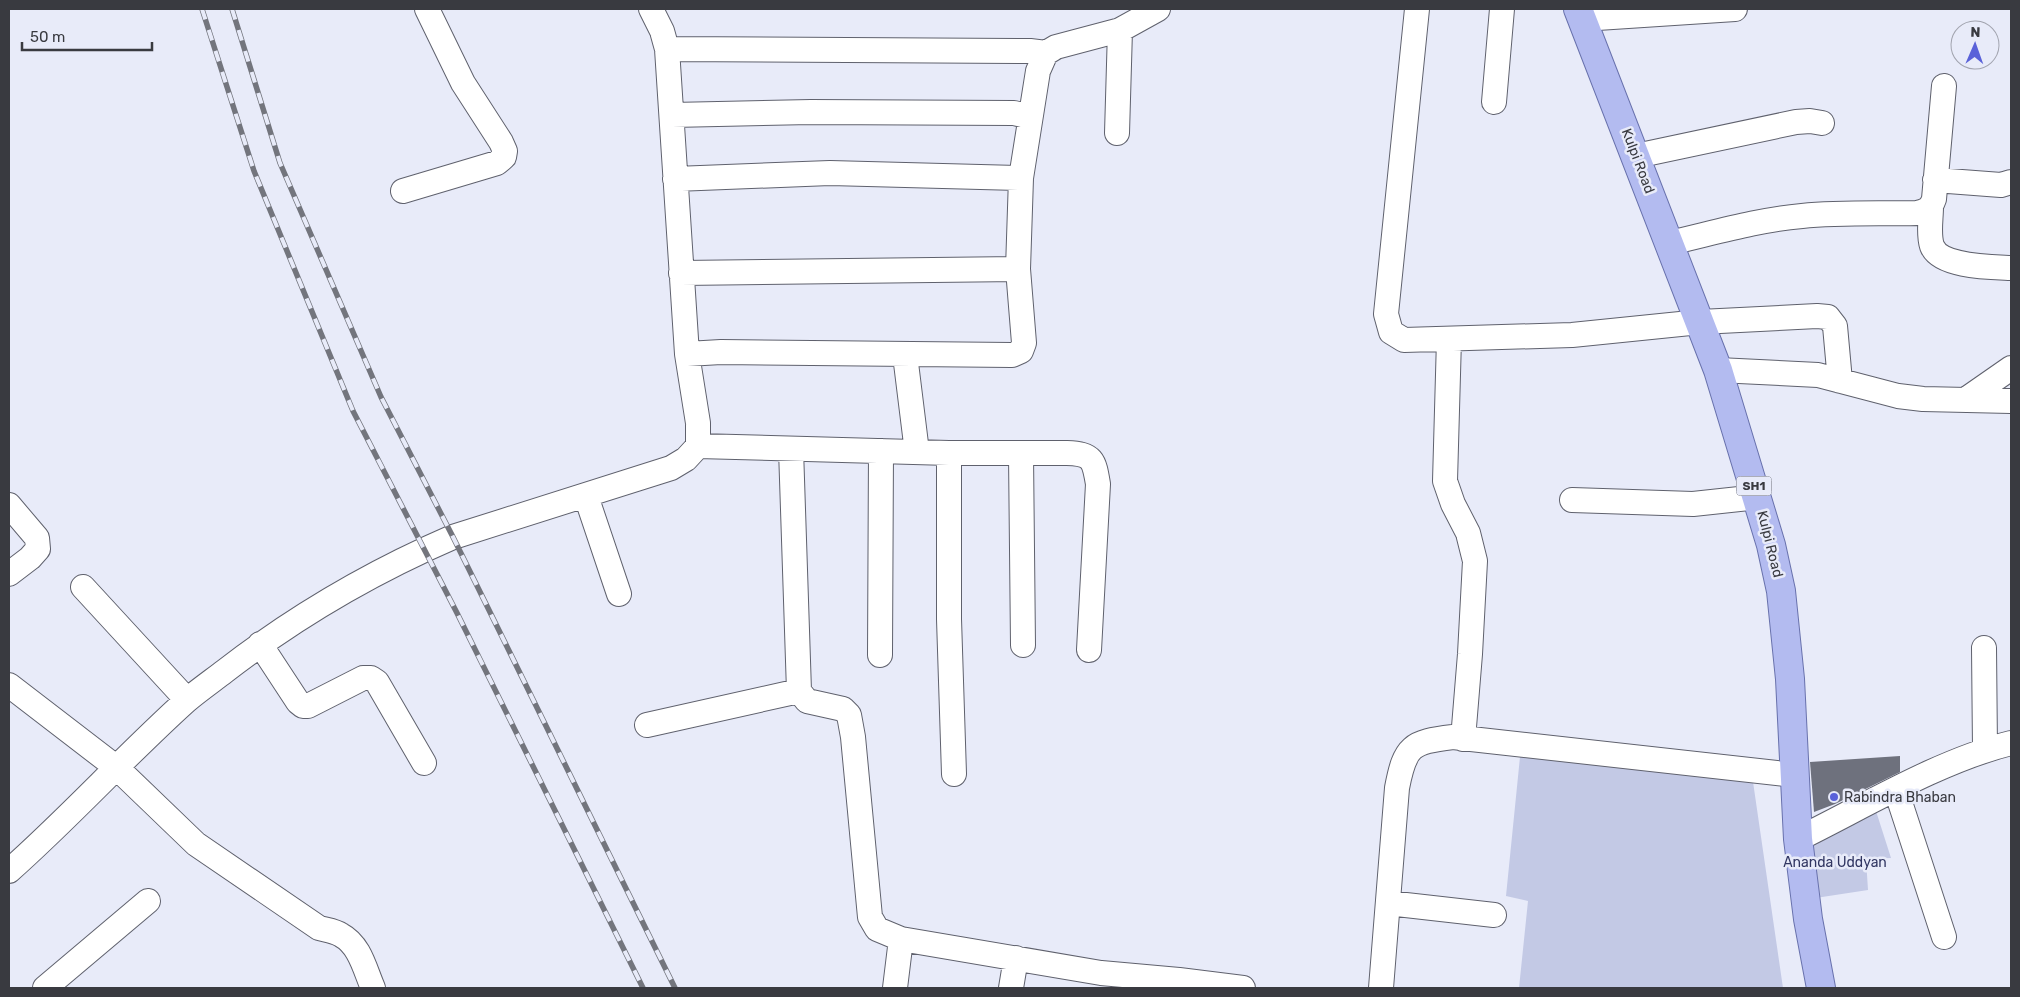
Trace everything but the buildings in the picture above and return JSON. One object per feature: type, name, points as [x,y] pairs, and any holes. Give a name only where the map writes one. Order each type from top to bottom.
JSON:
[{"type":"main road","name":"Kulpi Road","points":[[1580,14],[1718,370],[1771,545],[1781,590],[1790,678],[1798,839],[1808,919],[1822,988]]},
{"type":"street","points":[[403,191],[497,163],[504,157],[501,142],[463,83],[427,9]]},
{"type":"street","points":[[9,871],[45,840],[188,700],[260,644],[326,601],[424,549],[453,537],[670,468],[686,460],[698,446],[698,423],[687,354],[667,49],[662,31],[651,9]]},
{"type":"street","points":[[687,354],[721,352],[1012,355],[1021,351],[1024,342],[1018,269],[1020,178],[1038,71],[1046,53],[1056,47],[1120,30],[1158,9]]},
{"type":"street","points":[[1417,9],[1386,314],[1391,332],[1404,340],[1572,335],[1700,322],[1828,317],[1835,326],[1840,381]]},
{"type":"street","points":[[1494,102],[1502,9]]},
{"type":"street","points":[[1580,14],[1735,9]]},
{"type":"street","points":[[1116,133],[1120,30]]},
{"type":"street","points":[[667,49],[1030,50],[1046,53]]},
{"type":"street","points":[[1944,86],[1931,207],[1931,240],[1933,248],[1940,256],[1952,261],[1978,266],[2011,268]]},
{"type":"street","points":[[672,115],[810,112],[1014,113],[1030,117]]},
{"type":"street","points":[[1636,156],[1796,122],[1810,121],[1822,123]]},
{"type":"street","points":[[675,179],[830,173],[1020,178]]},
{"type":"street","points":[[1935,180],[2001,185],[2011,182]]},
{"type":"street","points":[[1670,243],[1762,221],[1804,216],[1917,214],[1925,212],[1931,207]]},
{"type":"street","points":[[681,273],[1018,269]]},
{"type":"street","points":[[1449,339],[1445,481],[1453,504],[1468,533],[1475,561],[1463,738]]},
{"type":"street","points":[[905,355],[916,452]]},
{"type":"street","points":[[1965,400],[2011,368]]},
{"type":"street","points":[[1718,370],[1818,376],[1898,396],[1923,399],[2011,401]]},
{"type":"street","points":[[698,446],[949,453],[1080,454],[1090,457],[1095,465],[1098,484],[1088,650]]},
{"type":"street","points":[[791,449],[799,691],[808,701],[843,709],[849,715],[854,746],[870,918],[877,929],[901,939],[1016,958],[1100,981],[1243,988]]},
{"type":"street","points":[[880,655],[881,451]]},
{"type":"street","points":[[949,453],[949,619],[954,774]]},
{"type":"street","points":[[1021,454],[1023,645]]},
{"type":"street","points":[[586,496],[618,594]]},
{"type":"street","points":[[1572,500],[1693,504],[1758,497]]},
{"type":"street","points":[[9,505],[37,538],[38,549],[30,558],[9,574]]},
{"type":"street","points":[[83,586],[188,700]]},
{"type":"street","points":[[260,644],[298,702],[303,706],[308,706],[363,678],[371,678],[377,682],[424,763]]},
{"type":"street","points":[[1984,648],[1985,749]]},
{"type":"street","points":[[9,684],[117,768],[196,844],[319,928],[341,934],[349,940],[357,950],[373,988]]},
{"type":"street","points":[[647,725],[799,691]]},
{"type":"street","points":[[1381,988],[1398,788],[1402,766],[1412,748],[1425,741],[1452,737],[1463,738],[1794,775]]},
{"type":"street","points":[[1798,839],[1896,790],[1985,749],[2011,742]]},
{"type":"street","points":[[1896,790],[1944,937]]},
{"type":"street","points":[[45,988],[148,901]]},
{"type":"street","points":[[1388,903],[1494,915]]},
{"type":"street","points":[[895,988],[901,939]]},
{"type":"street","points":[[1011,988],[1016,958]]},
{"type":"green space","points":[[1521,747],[1752,775],[1783,988],[1519,988],[1528,901],[1506,896]]},
{"type":"green space","name":"Ananda Uddyan","points":[[1876,811],[1891,858],[1866,859],[1868,890],[1809,899],[1812,835]]},
{"type":"railway","points":[[202,9],[254,171],[353,411],[457,613],[643,988]]},
{"type":"railway","points":[[232,9],[280,163],[381,397],[453,537],[675,988]]},
{"type":"place","name":"Rabindra Bhaban","points":[[1834,797]]}]
